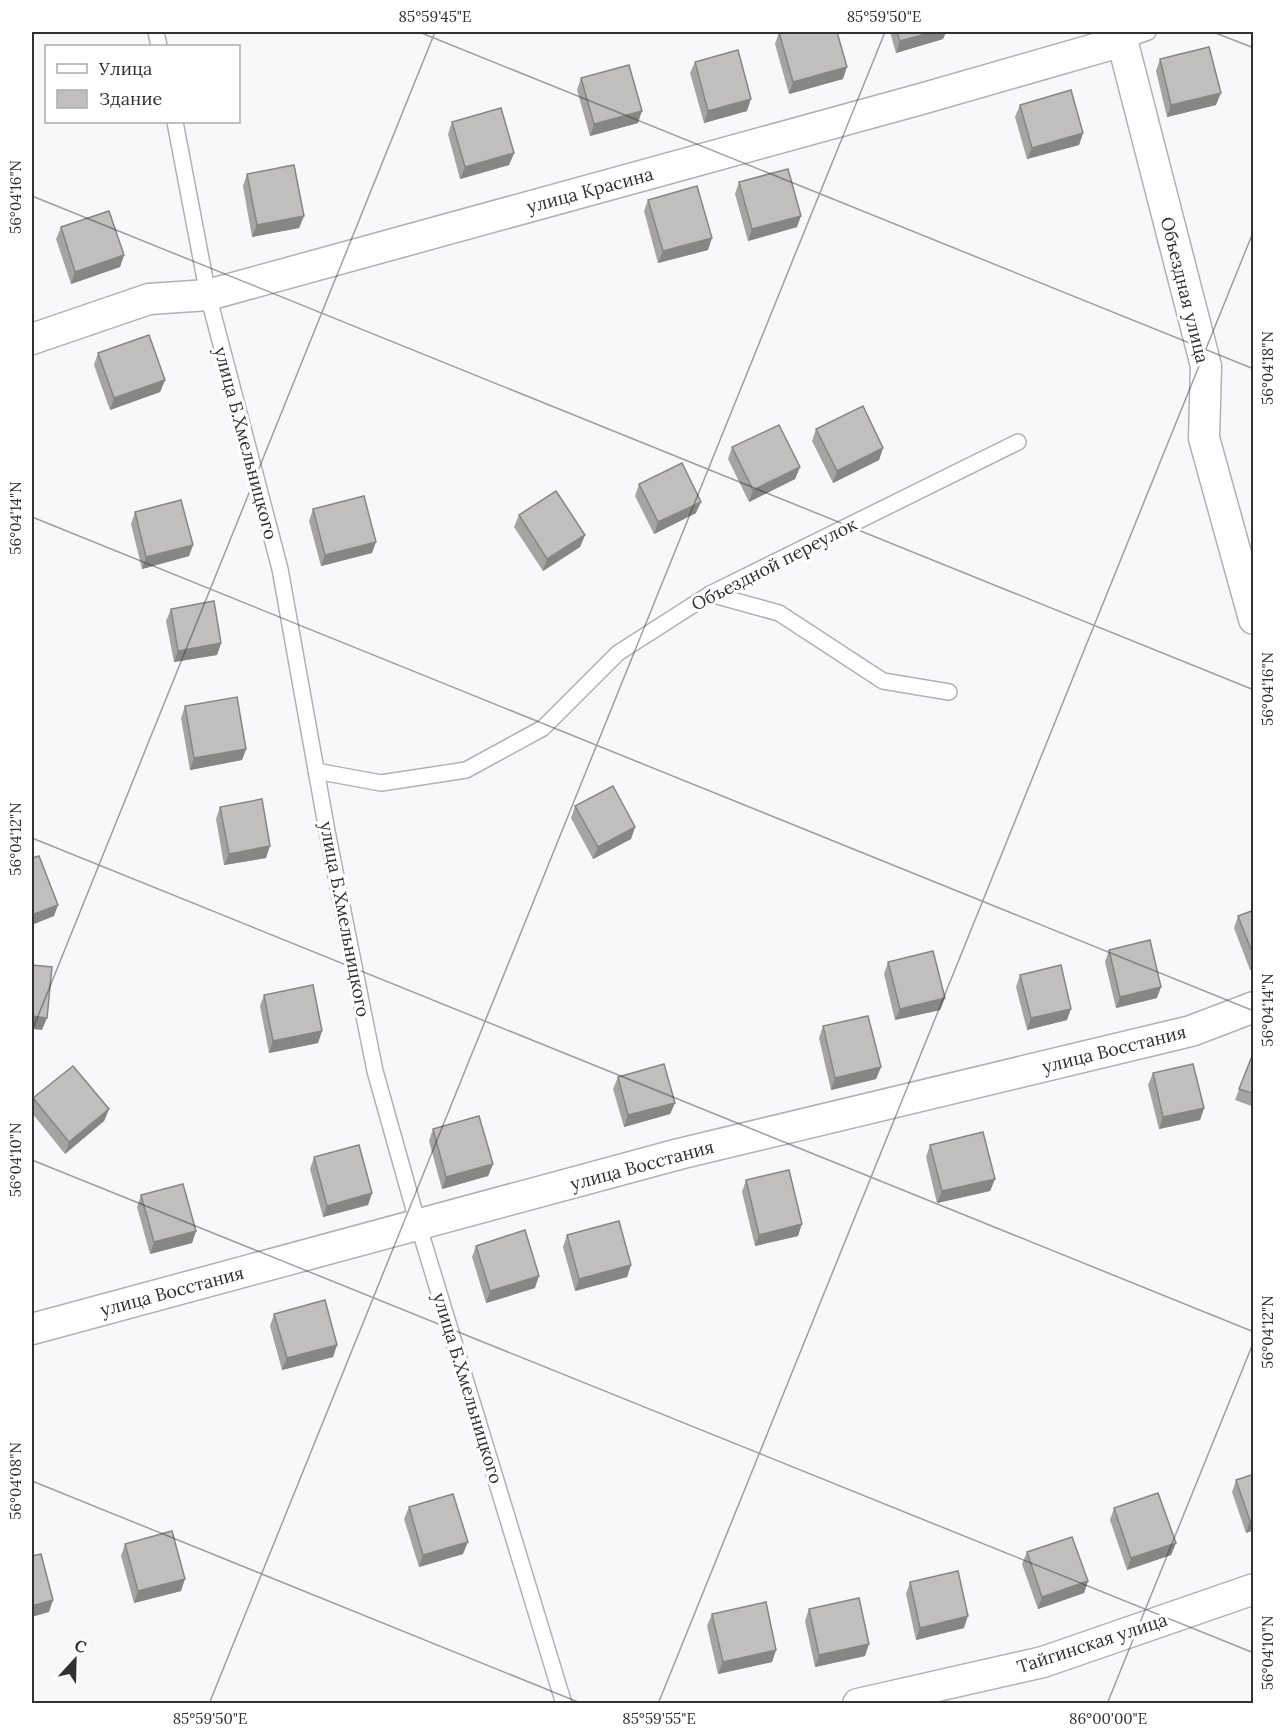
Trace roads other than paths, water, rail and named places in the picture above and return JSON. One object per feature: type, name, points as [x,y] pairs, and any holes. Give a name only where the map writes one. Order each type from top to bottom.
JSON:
[{"type":"street","name":"улица Красина","points":[[32,339],[149,299],[208,295],[910,102],[1130,35]]},
{"type":"street","name":"Объездная улица","points":[[1130,35],[1206,366],[1204,438],[1254,620]]},
{"type":"street","name":"улица Восстания","points":[[32,1329],[678,1154],[1191,1030],[1254,1007]]},
{"type":"street","name":"Тайгинская улица","points":[[858,1704],[1043,1662],[1254,1589]]},
{"type":"lane","name":"улица Б.Хмельницкого","points":[[175,123],[208,295],[280,569],[316,771],[375,1071],[418,1224],[564,1704]]},
{"type":"lane","name":"Объездной переулок","points":[[316,771],[381,783],[466,770],[543,728],[618,653],[710,594],[1018,442]]},
{"type":"lane","points":[[710,594],[779,613],[883,681],[949,692]]}]
